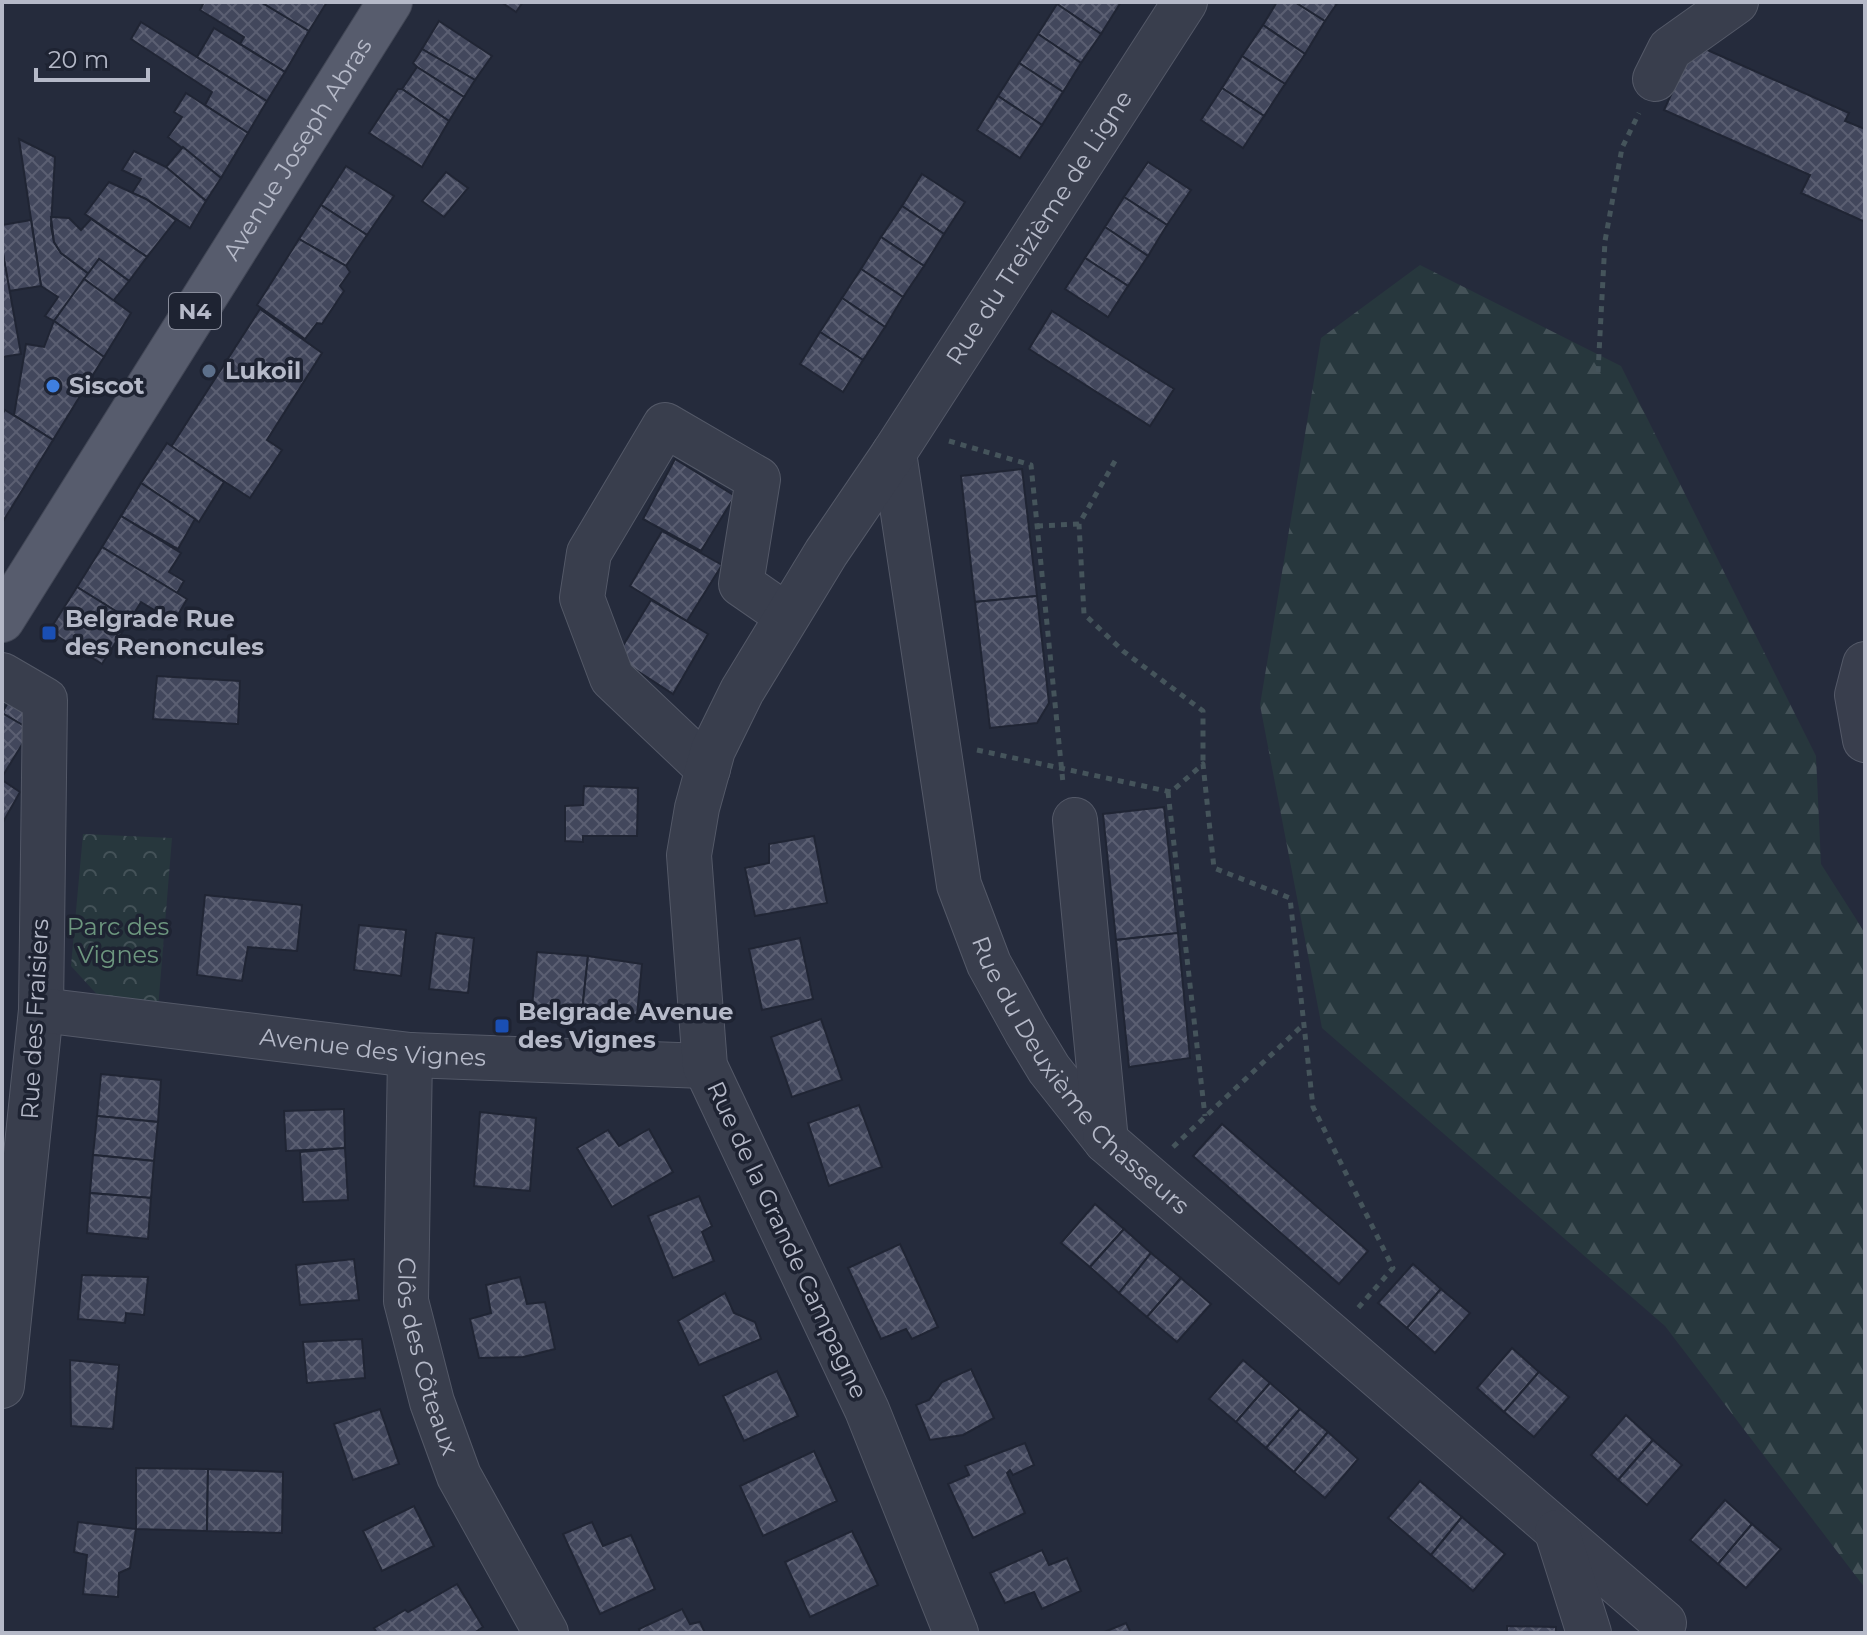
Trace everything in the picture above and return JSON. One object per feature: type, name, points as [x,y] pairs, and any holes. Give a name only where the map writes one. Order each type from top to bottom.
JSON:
[{"type":"main road","name":"Avenue Joseph Abras","points":[[2,620],[390,2]]},
{"type":"street","name":"Rue du Treizième de Ligne","points":[[902,441],[1185,2]]},
{"type":"street","points":[[1655,79],[1670,49],[1736,2]]},
{"type":"street","points":[[708,769],[612,678],[582,598],[589,553],[665,425],[758,479],[741,584],[787,616]]},
{"type":"street","name":"Rue de la Grande Campagne","points":[[902,441],[787,616],[742,691],[713,750],[697,808],[689,855],[705,1066],[867,1410],[956,1633]]},
{"type":"street","name":"Rue du Deuxième Chasseurs","points":[[902,441],[937,741],[959,885],[989,964],[1049,1069],[1106,1141],[1557,1532],[1675,1628]]},
{"type":"street","points":[[1865,664],[1857,695],[1865,740]]},
{"type":"street","name":"Rue des Fraisiers","points":[[2,675],[45,700],[41,1010],[2,1386]]},
{"type":"street","points":[[1075,820],[1106,1141]]},
{"type":"street","name":"Avenue des Vignes","points":[[41,1010],[410,1055],[705,1066]]},
{"type":"street","name":"Clôs des Côteaux","points":[[410,1055],[406,1301],[432,1402],[459,1476],[546,1633]]},
{"type":"street","points":[[1557,1532],[1589,1633]]},
{"type":"street","name":"Rue du Deuxième Chasseurs","points":[[1621,1633],[1647,1622],[1675,1628]]},
{"type":"path","points":[[1598,372],[1605,241],[1622,148],[1655,79]]},
{"type":"path","points":[[902,441],[1031,465],[1066,817],[1075,820]]},
{"type":"path","points":[[1115,461],[1079,524],[1084,614],[1123,651],[1203,711],[1203,764],[1214,868],[1290,898],[1313,1107],[1393,1268],[1333,1338]]},
{"type":"path","points":[[1037,526],[1079,524]]},
{"type":"path","points":[[937,741],[1168,792],[1203,764]]},
{"type":"path","points":[[1168,792],[1205,1116]]},
{"type":"path","points":[[1144,1174],[1304,1025]]},
{"type":"green space","points":[[1420,265],[1621,366],[1816,756],[1821,864],[1865,933],[1865,1588],[1665,1326],[1322,1028],[1260,705],[1321,338]]},
{"type":"green space","name":"Parc des Vignes","points":[[83,834],[172,838],[158,1009],[103,1001],[71,966]]},
{"type":"building","points":[[204,2],[261,2],[309,31],[285,72],[240,44],[244,37],[200,10]]},
{"type":"building","points":[[261,2],[327,2],[309,31]]},
{"type":"building","points":[[501,2],[523,2],[516,12]]},
{"type":"building","points":[[1058,2],[1121,2],[1101,34]]},
{"type":"building","points":[[1277,2],[1295,2],[1325,21],[1305,54],[1263,25]]},
{"type":"building","points":[[1295,2],[1338,2],[1325,21]]},
{"type":"building","points":[[1057,4],[1101,34],[1081,63],[1038,34]]},
{"type":"building","points":[[439,21],[492,56],[475,80],[422,49]]},
{"type":"building","points":[[141,22],[267,101],[248,133],[205,105],[212,92],[131,39]]},
{"type":"building","points":[[1263,25],[1305,54],[1285,84],[1242,56]]},
{"type":"building","points":[[214,28],[285,72],[267,101],[197,57]]},
{"type":"building","points":[[1038,34],[1081,63],[1063,92],[1019,63]]},
{"type":"building","points":[[1694,44],[1849,113],[1845,121],[1865,129],[1865,222],[1801,193],[1810,175],[1664,110]]},
{"type":"building","points":[[422,49],[475,80],[464,97],[413,63]]},
{"type":"building","points":[[1242,56],[1285,84],[1264,116],[1222,88]]},
{"type":"building","points":[[1019,63],[1063,92],[1042,125],[998,96]]},
{"type":"building","points":[[417,67],[464,97],[449,121],[402,89]]},
{"type":"building","points":[[1222,88],[1264,116],[1243,148],[1201,120]]},
{"type":"building","points":[[398,89],[449,121],[422,167],[369,133]]},
{"type":"building","points":[[186,93],[248,133],[221,178],[168,137],[182,117],[174,112]]},
{"type":"building","points":[[998,96],[1042,125],[1020,158],[977,130]]},
{"type":"building","points":[[19,139],[55,157],[51,226],[54,242],[61,253],[89,274],[54,321],[45,316],[58,297],[41,286]]},
{"type":"building","points":[[183,147],[221,178],[206,201],[166,167]]},
{"type":"building","points":[[134,151],[166,167],[206,201],[190,228],[132,193],[141,179],[122,170]]},
{"type":"building","points":[[1148,162],[1191,190],[1167,225],[1124,197]]},
{"type":"building","points":[[346,166],[394,196],[367,235],[321,205]]},
{"type":"building","points":[[446,172],[468,188],[444,217],[422,201]]},
{"type":"building","points":[[922,174],[965,202],[944,234],[902,206]]},
{"type":"building","points":[[109,182],[146,199],[176,220],[147,257],[85,214]]},
{"type":"building","points":[[1124,197],[1167,225],[1148,256],[1105,227]]},
{"type":"building","points":[[321,205],[367,235],[346,266],[299,239]]},
{"type":"building","points":[[902,206],[944,234],[924,266],[881,237]]},
{"type":"building","points":[[51,217],[69,218],[81,230],[91,219],[147,257],[129,281],[99,259],[89,274],[61,253],[54,242]]},
{"type":"building","points":[[31,220],[41,286],[9,291],[2,248],[2,225]]},
{"type":"building","points":[[1105,227],[1148,256],[1128,286],[1085,258]]},
{"type":"building","points":[[881,237],[924,266],[903,297],[861,269]]},
{"type":"building","points":[[299,239],[346,266],[350,272],[340,286],[344,291],[322,324],[317,323],[305,339],[257,305]]},
{"type":"building","points":[[2,248],[21,354],[2,357]]},
{"type":"building","points":[[1085,258],[1128,286],[1108,317],[1065,289]]},
{"type":"building","points":[[99,259],[129,281],[113,301],[84,279]]},
{"type":"building","points":[[861,269],[903,297],[885,327],[842,298]]},
{"type":"building","points":[[84,279],[131,313],[104,357],[54,321]]},
{"type":"building","points":[[842,298],[885,327],[863,360],[820,332]]},
{"type":"building","points":[[260,309],[322,353],[267,440],[282,450],[250,498],[171,447]]},
{"type":"building","points":[[1052,311],[1174,389],[1150,426],[1029,349]]},
{"type":"building","name":"Siscot","points":[[54,321],[104,357],[53,440],[14,415],[26,344],[44,347]]},
{"type":"building","points":[[820,332],[863,360],[843,392],[800,364]]},
{"type":"building","points":[[5,410],[53,440],[2,523],[2,415]]},
{"type":"building","points":[[167,443],[224,482],[199,522],[141,483]]},
{"type":"building","points":[[675,459],[735,496],[701,551],[643,519]]},
{"type":"building","points":[[1022,469],[1037,596],[975,602],[961,476]]},
{"type":"building","points":[[141,483],[195,519],[178,549],[121,516]]},
{"type":"building","points":[[121,516],[181,553],[169,572],[184,581],[177,593],[102,547]]},
{"type":"building","points":[[662,531],[722,565],[687,621],[630,586]]},
{"type":"building","points":[[102,547],[187,599],[174,622],[141,602],[130,620],[77,587]]},
{"type":"building","points":[[77,587],[130,620],[102,664],[49,631]]},
{"type":"building","points":[[1037,596],[1049,703],[1037,723],[990,728],[975,602]]},
{"type":"building","points":[[651,600],[708,634],[673,694],[616,657]]},
{"type":"building","points":[[157,676],[240,681],[238,724],[153,719]]},
{"type":"building","points":[[14,692],[31,730],[2,713]]},
{"type":"building","points":[[2,713],[31,730],[2,777]]},
{"type":"building","points":[[2,780],[20,792],[2,824]]},
{"type":"building","points":[[584,786],[638,788],[637,836],[583,836],[583,842],[565,841],[565,806],[583,805]]},
{"type":"building","points":[[1164,807],[1178,933],[1116,940],[1103,814]]},
{"type":"building","points":[[814,836],[827,903],[755,916],[745,868],[769,863],[769,844]]},
{"type":"building","points":[[205,895],[302,905],[297,951],[248,947],[242,981],[197,975]]},
{"type":"building","points":[[359,925],[406,930],[401,976],[354,970]]},
{"type":"building","points":[[436,933],[474,938],[468,993],[429,989]]},
{"type":"building","points":[[1178,933],[1190,1058],[1129,1067],[1116,940]]},
{"type":"building","points":[[800,938],[813,999],[762,1010],[749,949]]},
{"type":"building","points":[[537,952],[588,956],[582,1012],[532,1007]]},
{"type":"building","points":[[588,956],[642,964],[637,1015],[582,1012]]},
{"type":"building","points":[[821,1019],[842,1080],[792,1097],[771,1037]]},
{"type":"building","points":[[101,1074],[161,1080],[158,1122],[97,1116]]},
{"type":"building","points":[[859,1105],[882,1167],[829,1186],[808,1123]]},
{"type":"building","points":[[344,1109],[345,1148],[286,1151],[284,1111]]},
{"type":"building","points":[[480,1112],[536,1118],[530,1191],[474,1186]]},
{"type":"building","points":[[97,1116],[158,1122],[154,1161],[93,1155]]},
{"type":"building","points":[[1222,1124],[1368,1251],[1339,1284],[1193,1156]]},
{"type":"building","points":[[649,1129],[673,1172],[612,1207],[577,1148],[608,1130],[619,1146]]},
{"type":"building","points":[[345,1148],[348,1200],[303,1202],[300,1152]]},
{"type":"building","points":[[93,1155],[154,1161],[151,1198],[90,1193]]},
{"type":"building","points":[[90,1193],[151,1198],[148,1239],[87,1233]]},
{"type":"building","points":[[699,1196],[712,1226],[702,1232],[714,1261],[673,1278],[648,1216]]},
{"type":"building","points":[[1095,1204],[1124,1229],[1090,1267],[1061,1243]]},
{"type":"building","points":[[1124,1229],[1151,1253],[1119,1293],[1090,1267]]},
{"type":"building","points":[[900,1244],[938,1327],[912,1339],[906,1329],[881,1339],[848,1268]]},
{"type":"building","points":[[1151,1253],[1181,1278],[1147,1317],[1119,1293]]},
{"type":"building","points":[[354,1259],[359,1300],[300,1305],[296,1265]]},
{"type":"building","points":[[1413,1264],[1441,1289],[1407,1328],[1378,1303]]},
{"type":"building","points":[[82,1275],[148,1277],[144,1315],[126,1313],[125,1323],[78,1319]]},
{"type":"building","points":[[520,1277],[527,1304],[545,1302],[555,1349],[523,1357],[479,1358],[470,1319],[491,1313],[486,1285]]},
{"type":"building","points":[[1181,1278],[1211,1304],[1177,1342],[1147,1317]]},
{"type":"building","points":[[1441,1289],[1470,1313],[1435,1353],[1407,1328]]},
{"type":"building","points":[[725,1293],[734,1313],[755,1322],[761,1339],[699,1365],[678,1321]]},
{"type":"building","points":[[362,1339],[365,1378],[307,1383],[303,1342]]},
{"type":"building","points":[[1512,1348],[1539,1372],[1504,1412],[1477,1388]]},
{"type":"building","points":[[70,1360],[119,1365],[113,1429],[71,1426]]},
{"type":"building","points":[[1243,1360],[1270,1383],[1236,1422],[1209,1399]]},
{"type":"building","points":[[971,1369],[994,1418],[963,1435],[930,1440],[916,1405],[929,1400],[942,1382]]},
{"type":"building","points":[[777,1371],[798,1416],[744,1441],[723,1396]]},
{"type":"building","points":[[1539,1372],[1569,1397],[1534,1437],[1504,1412]]},
{"type":"building","points":[[1270,1383],[1300,1409],[1266,1448],[1236,1422]]},
{"type":"building","points":[[380,1409],[399,1464],[353,1480],[334,1424]]},
{"type":"building","points":[[1300,1409],[1328,1432],[1294,1472],[1266,1448]]},
{"type":"building","points":[[1626,1415],[1653,1440],[1618,1480],[1591,1455]]},
{"type":"building","points":[[1328,1432],[1358,1459],[1325,1498],[1294,1472]]},
{"type":"building","points":[[1653,1440],[1682,1465],[1647,1505],[1618,1480]]},
{"type":"building","points":[[1025,1443],[1034,1465],[1013,1475],[1010,1470],[1007,1473],[1025,1513],[973,1538],[948,1484],[969,1475],[965,1466]]},
{"type":"building","points":[[814,1451],[837,1501],[763,1536],[740,1486]]},
{"type":"building","points":[[136,1468],[208,1469],[207,1531],[136,1529]]},
{"type":"building","points":[[208,1469],[283,1472],[282,1533],[207,1531]]},
{"type":"building","points":[[1420,1481],[1462,1517],[1431,1555],[1388,1518]]},
{"type":"building","points":[[1725,1500],[1752,1524],[1718,1564],[1690,1540]]},
{"type":"building","points":[[414,1506],[434,1546],[382,1571],[363,1531]]},
{"type":"building","points":[[1462,1517],[1505,1554],[1473,1591],[1431,1555]]},
{"type":"building","points":[[78,1522],[136,1529],[130,1568],[119,1573],[118,1597],[83,1594],[87,1555],[74,1552]]},
{"type":"building","points":[[592,1522],[603,1546],[631,1535],[655,1589],[600,1614],[563,1534]]},
{"type":"building","points":[[1752,1524],[1781,1549],[1746,1588],[1718,1564]]},
{"type":"building","points":[[852,1531],[878,1585],[810,1617],[785,1562]]},
{"type":"building","points":[[1042,1550],[1049,1565],[1067,1558],[1081,1591],[1042,1609],[1034,1592],[1005,1603],[990,1573]]},
{"type":"building","points":[[457,1584],[483,1627],[474,1633],[377,1633],[374,1628],[405,1610],[408,1612]]},
{"type":"building","points":[[682,1609],[690,1624],[700,1622],[705,1633],[640,1633],[639,1629]]},
{"type":"building","points":[[1126,1623],[1131,1633],[1102,1633]]},
{"type":"building","points":[[1507,1626],[1556,1627],[1556,1633],[1507,1633]]},
{"type":"place","name":"Lukoil","points":[[209,371]]},
{"type":"place","name":"Siscot","points":[[53,386]]},
{"type":"place","name":"Belgrade Rue des Renoncules","points":[[49,633]]},
{"type":"place","name":"Belgrade Avenue des Vignes","points":[[502,1026]]}]
